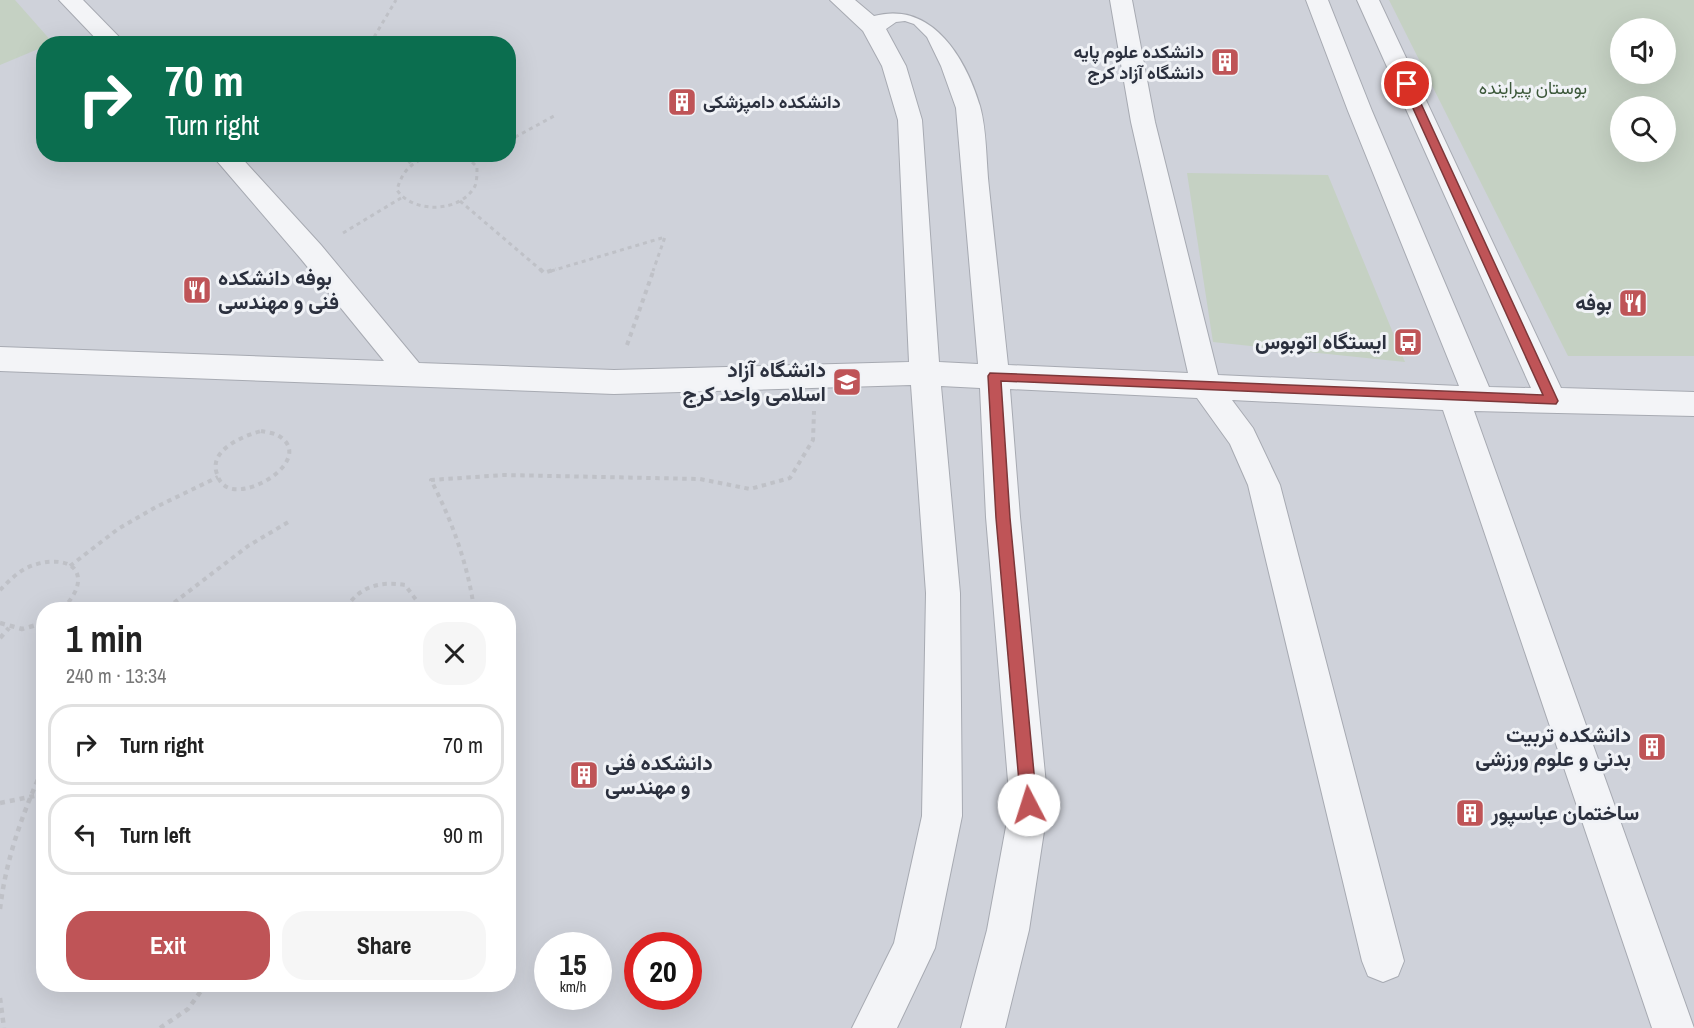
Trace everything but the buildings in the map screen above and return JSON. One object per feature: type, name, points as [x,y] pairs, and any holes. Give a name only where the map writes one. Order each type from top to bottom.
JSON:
[{"type":"street","points":[[70,0],[107,36]]},
{"type":"street","points":[[841,0],[873,27],[894,66],[910,120],[925,373],[943,593],[942,816],[914,948],[874,1028]]},
{"type":"street","points":[[1121,0],[1143,122],[1206,387],[1242,437],[1264,485],[1383,961]]},
{"type":"street","points":[[1317,0],[1466,398],[1674,1028]]},
{"type":"street","points":[[1368,0],[1552,401]]},
{"type":"street","points":[[873,27],[890,16],[908,14],[922,19],[937,34],[953,66],[969,108],[994,376],[1003,518],[1029,805],[1008,930],[983,1028]]},
{"type":"street","points":[[230,162],[311,252],[412,375]]},
{"type":"street","points":[[0,359],[614,382],[925,373],[1466,398],[1694,404]]},
{"type":"path","points":[[375,36],[396,0]]},
{"type":"path","points":[[516,137],[554,116]]},
{"type":"path","points":[[416,162],[411,164],[398,181],[397,190],[401,198],[409,204],[427,208],[447,206],[460,201],[476,184],[477,167],[473,162]]},
{"type":"path","points":[[311,252],[401,198]]},
{"type":"path","points":[[460,201],[544,273],[665,237],[614,382]]},
{"type":"path","points":[[473,602],[471,580],[454,524],[431,480],[504,475],[700,479],[750,489],[790,478],[813,440],[816,376]]},
{"type":"path","points":[[272,432],[286,442],[288,459],[283,469],[264,484],[239,490],[228,488],[218,477],[216,464],[220,455],[238,438],[249,433],[272,432]]},
{"type":"path","points":[[70,566],[118,529],[156,507],[218,477]]},
{"type":"path","points":[[175,602],[248,546],[290,521]]},
{"type":"path","points":[[0,590],[19,571],[33,564],[58,560],[70,566],[78,579],[76,590],[68,602]]},
{"type":"path","points":[[351,602],[359,592],[382,582],[405,585],[417,602]]},
{"type":"path","points":[[0,623],[9,628],[21,629],[36,625]]},
{"type":"path","points":[[0,638],[9,628]]},
{"type":"path","points":[[0,909],[17,830],[36,783]]},
{"type":"path","points":[[0,803],[36,796]]},
{"type":"path","points":[[160,1028],[188,1009],[200,992]]},
{"type":"path","points":[[0,998],[4,1028]]},
{"type":"shaded area","name":"دانشگاه آزاد اسلامی واحد کرج","points":[[0,0],[1694,0],[1694,1028],[0,1028]]},
{"type":"green space","points":[[0,0],[15,0],[47,36],[36,36],[36,50],[0,65]]},
{"type":"green space","name":"بوستان پیراینده","points":[[1389,0],[1694,0],[1694,356],[1568,356]]},
{"type":"green space","points":[[1187,173],[1328,175],[1405,362],[1213,342]]},
{"type":"place","name":"دانشکده علوم پایه دانشگاه آزاد کرج","points":[[1225,62]]},
{"type":"place","name":"دانشکده دامپزشکی","points":[[682,102]]},
{"type":"place","name":"بوفه دانشکده فنی و مهندسی","points":[[197,290]]},
{"type":"place","name":"بوفه","points":[[1633,303]]},
{"type":"place","name":"ایستگاه اتوبوس","points":[[1408,342]]},
{"type":"place","name":"دانشگاه آزاد اسلامی واحد کرج","points":[[847,382]]},
{"type":"place","name":"دانشکده تربیت بدنی و علوم ورزشی","points":[[1652,747]]},
{"type":"place","name":"دانشکده فنی و مهندسی","points":[[584,775]]},
{"type":"place","name":"ساختمان عباسپور","points":[[1470,813]]},
{"type":"route","points":[[1029,805],[1003,518],[994,376],[1552,401],[1407,84]]}]
